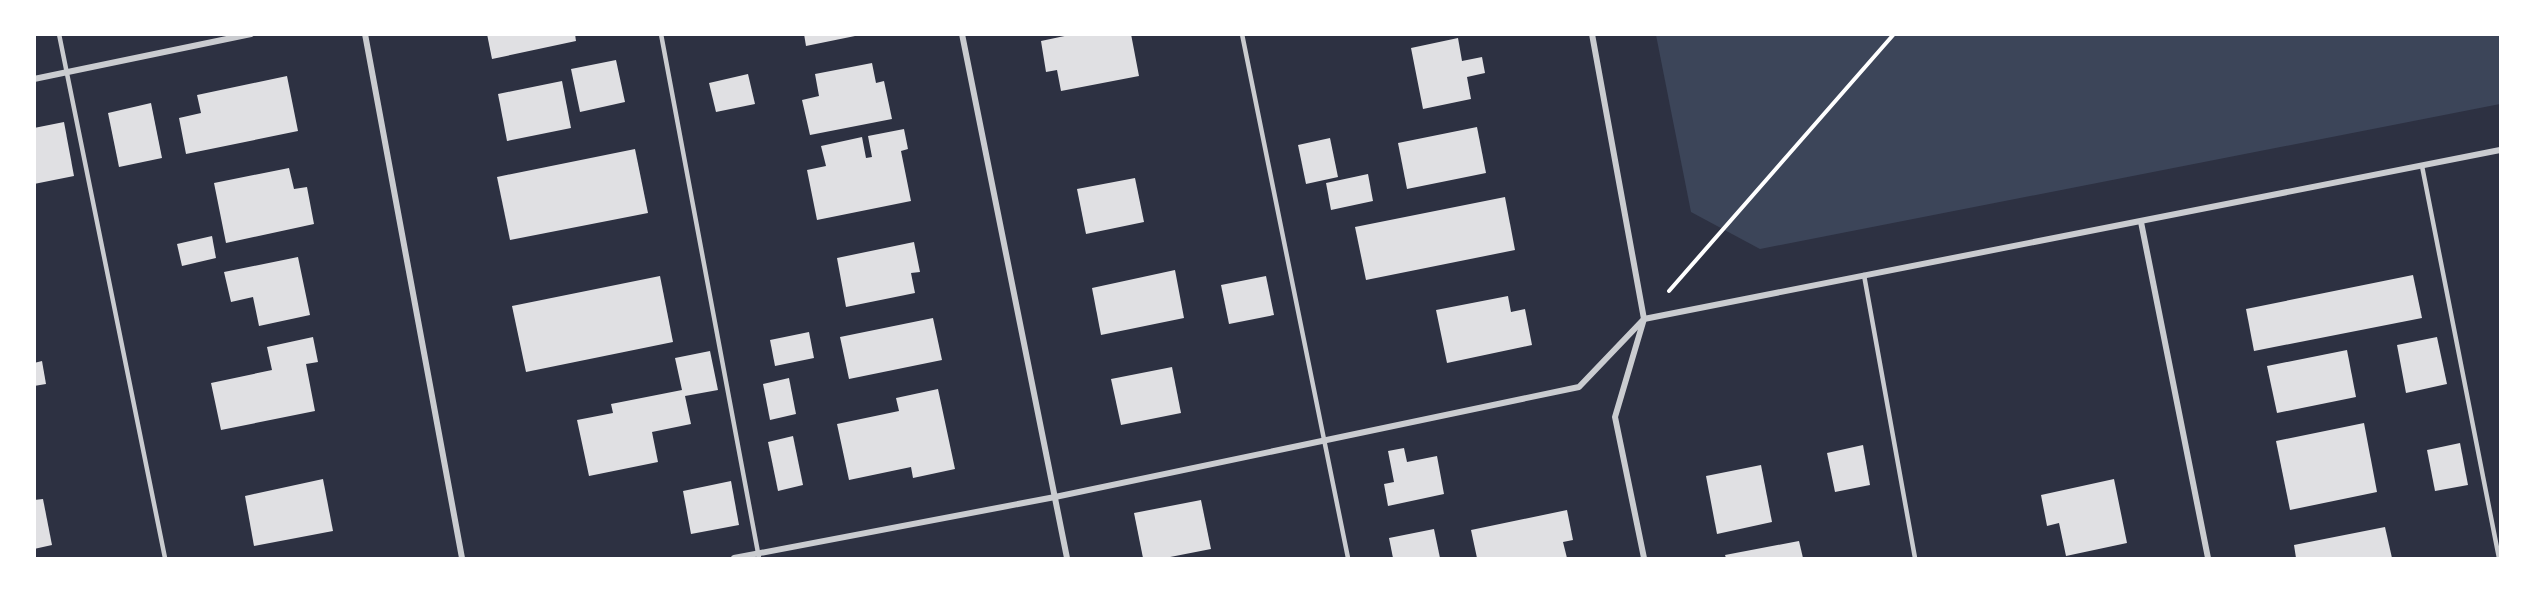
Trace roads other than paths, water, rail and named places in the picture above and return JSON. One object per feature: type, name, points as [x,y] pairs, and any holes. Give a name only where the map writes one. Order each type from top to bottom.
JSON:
[{"type":"street","points":[[34,79],[251,34]]},
{"type":"street","points":[[365,34],[462,558]]},
{"type":"street","points":[[962,34],[1067,558]]},
{"type":"street","points":[[1592,34],[1644,319],[1615,417],[1644,558]]},
{"type":"street","points":[[734,558],[759,556],[1055,497],[1579,387],[1644,319],[2500,150]]},
{"type":"street","points":[[2141,222],[2208,558]]},
{"type":"lane","points":[[59,34],[165,558]]},
{"type":"lane","points":[[662,34],[759,556]]},
{"type":"lane","points":[[1242,34],[1348,558]]},
{"type":"lane","points":[[2422,166],[2499,558]]},
{"type":"lane","points":[[1864,274],[1915,558]]}]
